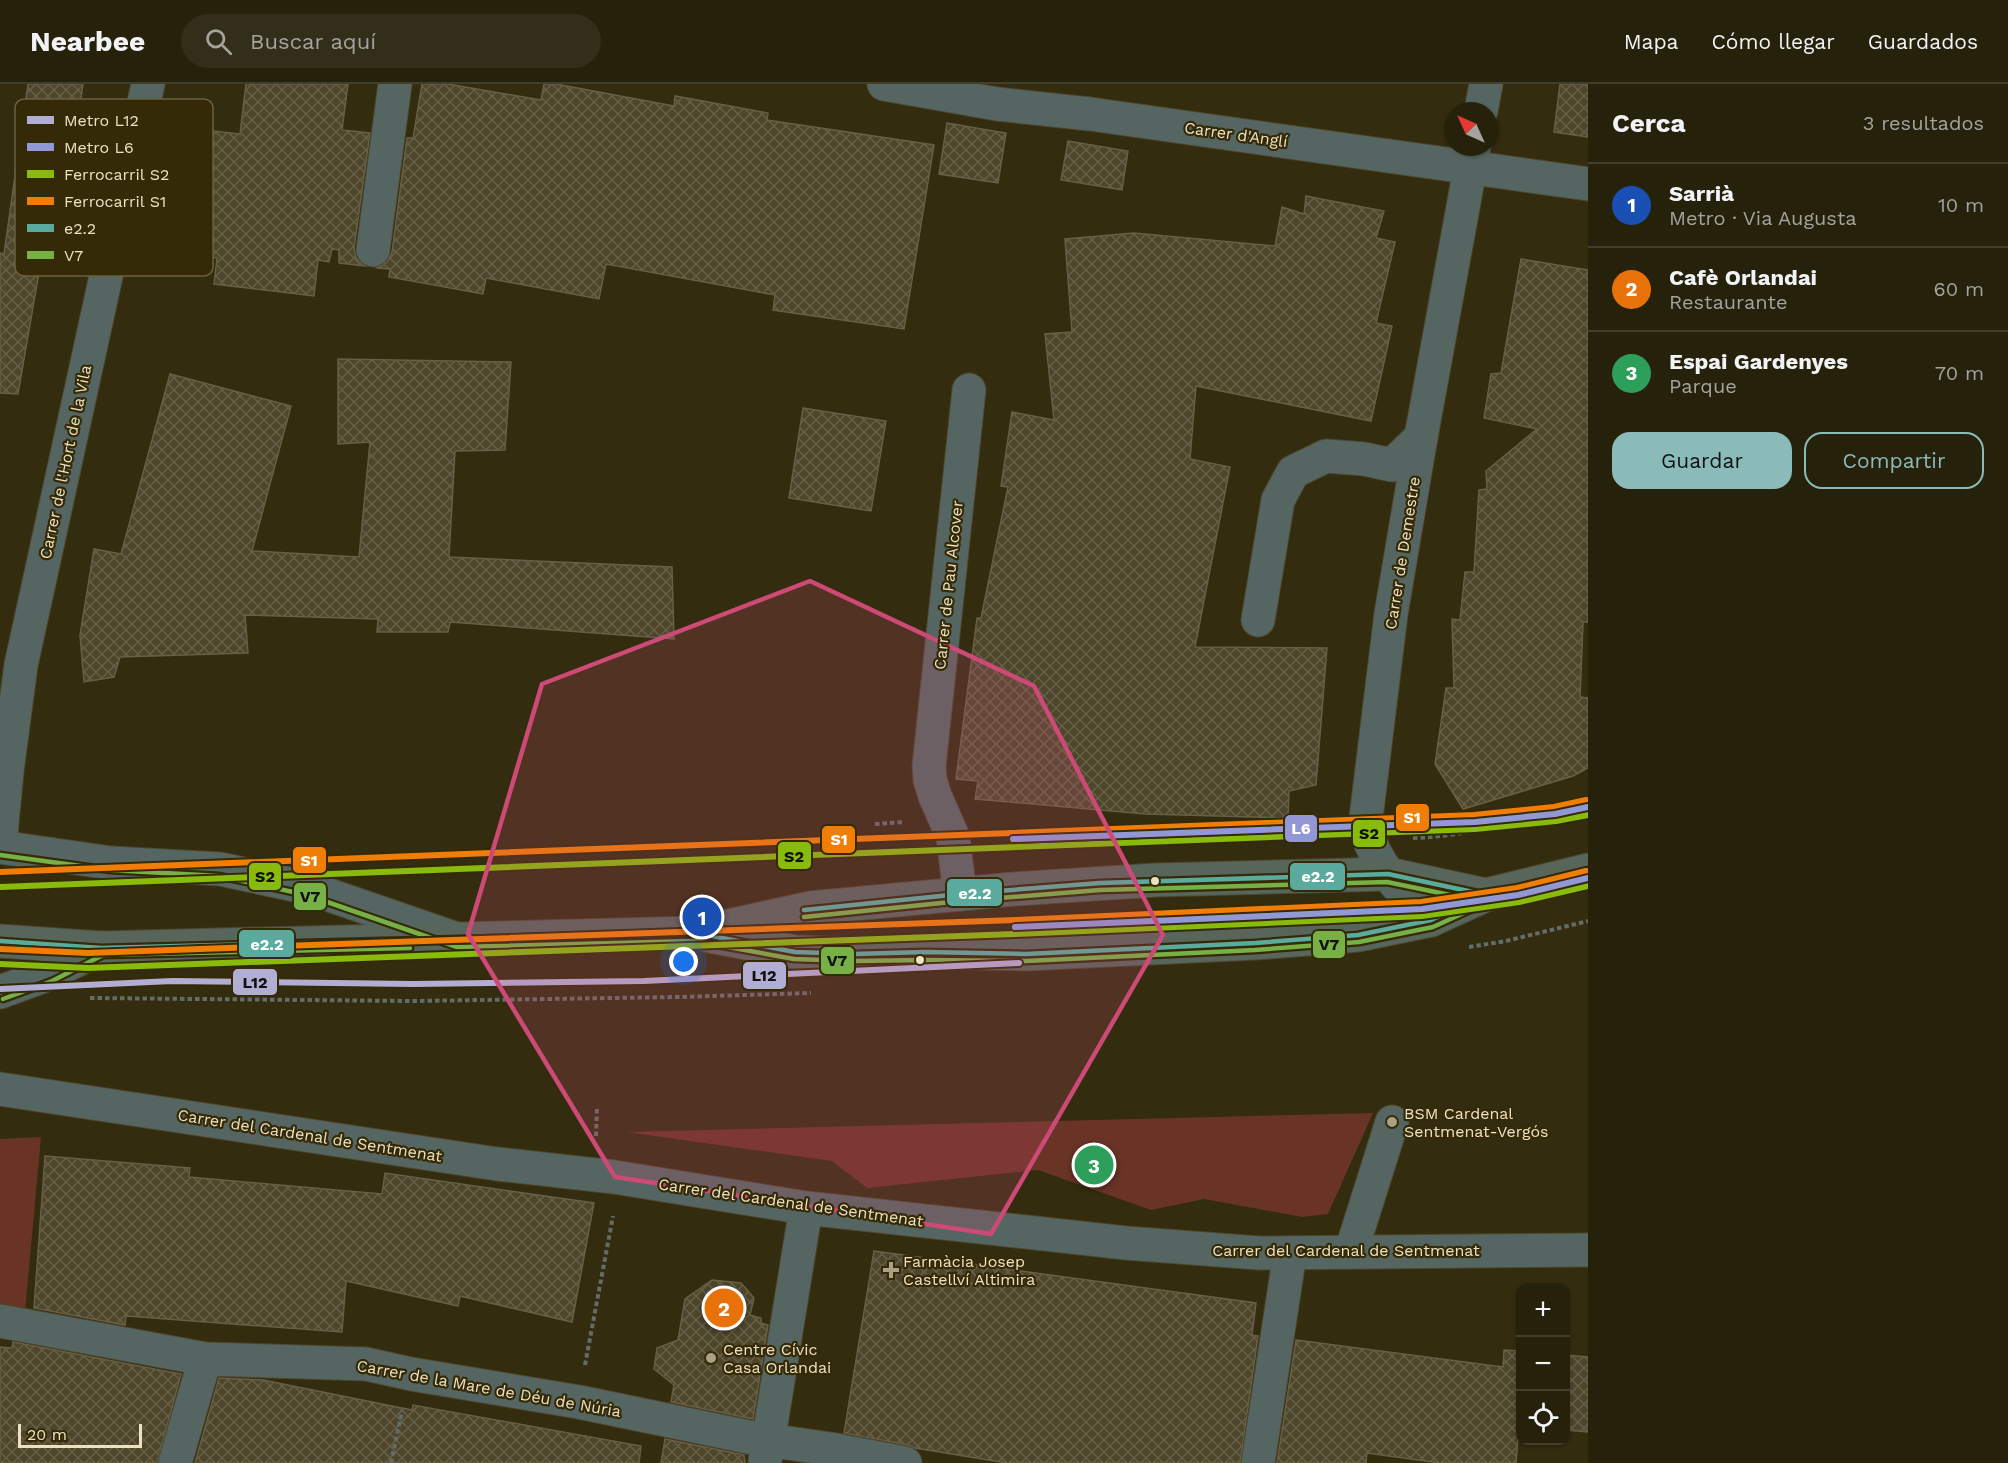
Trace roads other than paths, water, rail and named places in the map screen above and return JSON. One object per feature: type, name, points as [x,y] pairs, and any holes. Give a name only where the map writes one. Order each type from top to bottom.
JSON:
[{"type":"main road","points":[[696,933],[795,952],[853,954],[925,952],[1026,954],[1255,943],[1358,935],[1431,920],[1486,896],[1588,870]]},
{"type":"main road","points":[[0,941],[101,948],[696,933],[810,908],[960,894],[1156,880],[1388,874],[1486,896]]},
{"type":"street","name":"Carrer de l'Hort de la Vila","points":[[145,99],[148,84]]},
{"type":"street","points":[[373,250],[395,84]]},
{"type":"street","name":"Carrer d'Anglí","points":[[884,84],[999,94],[1101,115],[1472,157],[1588,184]]},
{"type":"street","points":[[1483,102],[1486,84]]},
{"type":"street","name":"Carrer de Demestre","points":[[1431,920],[1409,900],[1388,874],[1369,840],[1366,818],[1391,614],[1472,157]]},
{"type":"street","name":"Carrer de l'Hort de la Vila","points":[[0,845],[21,665],[106,276]]},
{"type":"street","name":"Carrer de Pau Alcover","points":[[960,894],[953,837],[938,804],[930,780],[929,766],[969,390]]},
{"type":"street","points":[[1258,620],[1278,500],[1293,472],[1326,456],[1364,459],[1392,465],[1421,437]]},
{"type":"street","points":[[0,845],[88,861],[197,867],[232,872],[309,888],[458,940]]},
{"type":"street","points":[[0,992],[49,974],[101,948]]},
{"type":"street","name":"Carrer del Cardenal de Sentmenat","points":[[0,1089],[497,1164],[614,1177],[806,1208],[1136,1244],[1248,1253],[1588,1250]]},
{"type":"street","points":[[1351,1252],[1392,1122]]},
{"type":"street","points":[[766,1452],[806,1208]]},
{"type":"street","points":[[1258,1463],[1290,1253]]},
{"type":"street","name":"Carrer de la Mare de Déu de Núria","points":[[0,1322],[205,1359],[366,1364],[411,1374],[579,1402],[766,1452],[830,1449],[905,1463]]},
{"type":"street","points":[[176,1463],[205,1359]]},
{"type":"metro line","name":"L6","points":[[1013,839],[1475,822],[1555,814],[1588,807]]},
{"type":"metro line","name":"L6","points":[[1015,927],[1422,909],[1518,895],[1588,878]]},
{"type":"metro line","name":"L12","points":[[0,989],[172,981],[413,984],[644,981],[1019,963]]},
{"type":"rail line","name":"S1","points":[[0,872],[1474,815],[1554,807],[1586,800]]},
{"type":"rail line","name":"S2","points":[[0,887],[1475,829],[1556,821],[1588,815]]},
{"type":"rail line","name":"S1","points":[[0,949],[88,953],[1015,920],[1421,902],[1517,888],[1586,871]]},
{"type":"rail line","name":"S2","points":[[0,964],[88,968],[1015,934],[1422,916],[1519,902],[1588,886]]},
{"type":"place","name":"Sarrià","points":[[702,917]]},
{"type":"place","name":"BSM Cardenal Sentmenat-Vergós","points":[[1392,1122]]},
{"type":"place","name":"Espai Gardenyes","points":[[1094,1165]]},
{"type":"place","name":"Farmàcia Josep Castellví Altimira","points":[[891,1270]]},
{"type":"place","name":"Cafè Orlandai","points":[[724,1308]]},
{"type":"place","name":"Centre Cívic Casa Orlandai","points":[[711,1358]]}]
